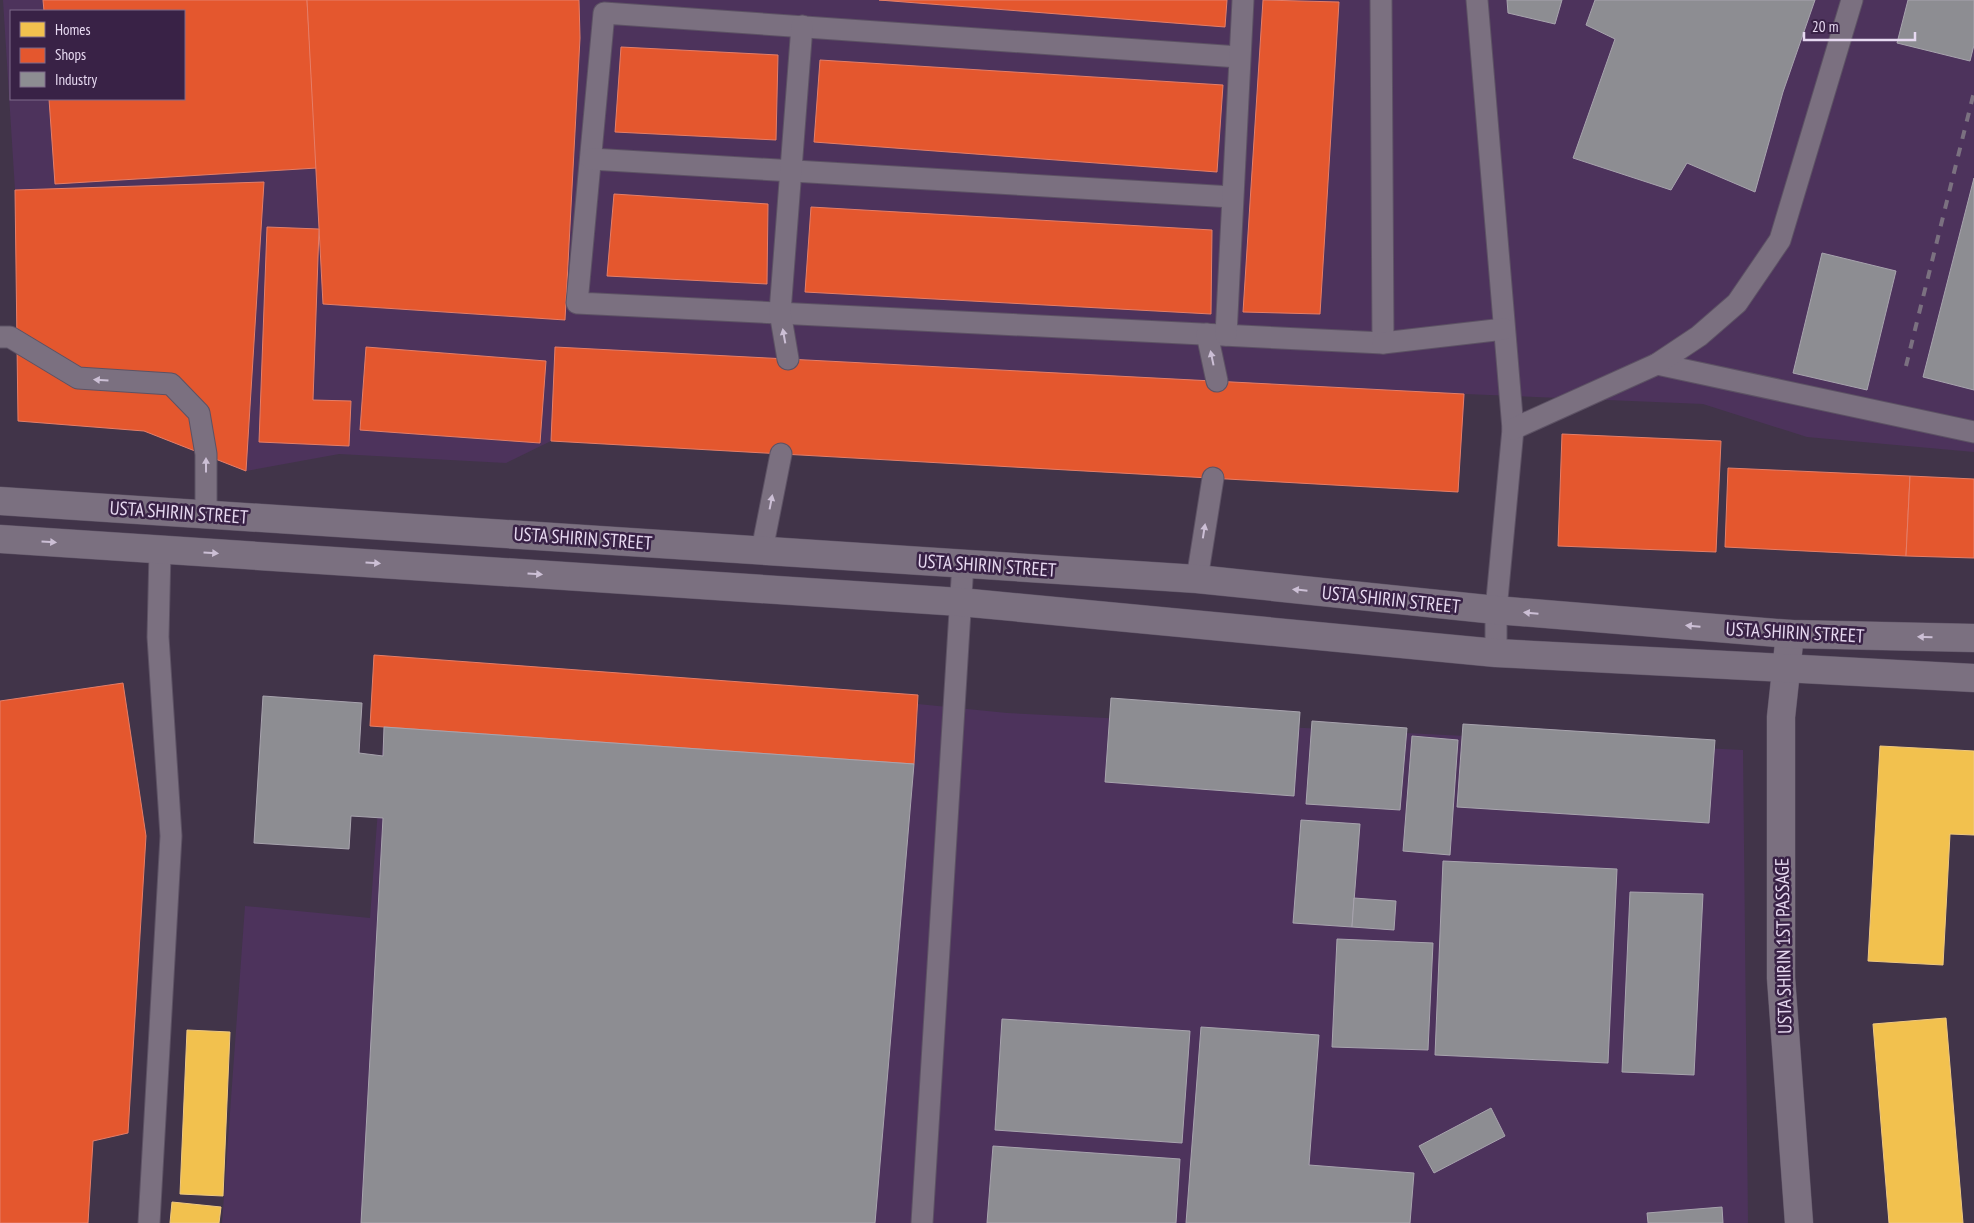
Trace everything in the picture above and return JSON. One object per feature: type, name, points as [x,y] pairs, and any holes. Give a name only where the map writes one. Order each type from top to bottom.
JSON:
[{"type":"main road","name":"USTA SHIRIN STREET","points":[[0,500],[1197,579],[1496,610],[1790,634],[1974,638]]},
{"type":"main road","name":"USTA SHIRIN STREET","points":[[0,539],[960,602],[1496,653],[1786,670],[1974,678]]},
{"type":"main road","name":"USTA SHIRIN 1ST PASSAGE","points":[[1790,634],[1782,717],[1781,978],[1799,1223]]},
{"type":"lane","points":[[1217,381],[1216,334],[1232,198],[1243,0]]},
{"type":"lane","points":[[1381,0],[1383,343]]},
{"type":"lane","points":[[1477,0],[1513,429],[1496,610],[1496,653]]},
{"type":"lane","points":[[1513,429],[1657,364],[1699,336],[1737,304],[1780,240],[1852,0]]},
{"type":"lane","points":[[1239,57],[604,13],[577,303],[1383,343],[1504,329]]},
{"type":"lane","points":[[788,359],[780,312],[802,26]]},
{"type":"lane","points":[[591,159],[1232,198]]},
{"type":"lane","points":[[0,336],[10,337],[78,378],[171,384],[198,413],[206,454],[206,514]]},
{"type":"lane","points":[[1657,364],[1974,432]]},
{"type":"lane","points":[[762,550],[781,454]]},
{"type":"lane","points":[[1197,579],[1213,478]]},
{"type":"lane","points":[[149,1223],[170,836],[158,637],[160,550]]},
{"type":"lane","points":[[922,1223],[963,563]]},
{"type":"shaded area","points":[[3,0],[1974,0],[1974,452],[1807,437],[1703,404],[1465,394],[1458,492],[551,441],[506,463],[339,454],[246,471],[144,431],[18,421],[15,190]]},
{"type":"shaded area","points":[[918,704],[1007,713],[1743,750],[1748,1223],[222,1223],[245,906],[370,918],[384,727],[914,764]]},
{"type":"building: Homes","points":[[1880,746],[1974,751],[1974,835],[1950,834],[1943,965],[1868,961]]},
{"type":"building: Homes","points":[[1946,1018],[1963,1223],[1889,1223],[1873,1024]]},
{"type":"building: Homes","points":[[187,1030],[230,1032],[223,1196],[180,1194]]},
{"type":"building: Homes","points":[[172,1202],[221,1207],[219,1223],[170,1223]]},
{"type":"building: Shops","points":[[43,0],[307,0],[317,168],[55,184],[49,100],[185,100],[185,10],[44,10]]},
{"type":"building: Shops","points":[[307,0],[579,0],[580,38],[565,320],[323,304]]},
{"type":"building: Shops","points":[[879,0],[1227,0],[1225,27]]},
{"type":"building: Shops","points":[[1263,0],[1339,2],[1320,314],[1243,312]]},
{"type":"building: Shops","points":[[621,47],[778,55],[776,140],[615,132]]},
{"type":"building: Shops","points":[[820,60],[1223,85],[1217,172],[814,142]]},
{"type":"building: Shops","points":[[264,182],[246,471],[144,431],[18,421],[15,190]]},
{"type":"building: Shops","points":[[614,194],[768,204],[767,284],[607,276]]},
{"type":"building: Shops","points":[[811,207],[1212,230],[1211,314],[805,292]]},
{"type":"building: Shops","points":[[267,227],[319,229],[313,400],[351,401],[349,446],[259,442]]},
{"type":"building: Shops","points":[[366,347],[546,361],[540,443],[360,430]]},
{"type":"building: Shops","points":[[555,347],[1464,394],[1458,492],[551,441]]},
{"type":"building: Shops","points":[[1562,434],[1721,441],[1716,552],[1558,546]]},
{"type":"building: Shops","points":[[1728,468],[1910,476],[1906,556],[1725,547]]},
{"type":"building: Shops","points":[[1910,476],[1974,479],[1974,558],[1906,556]]},
{"type":"building: Shops","points":[[374,655],[918,695],[914,764],[370,726]]},
{"type":"building: Shops","points":[[123,683],[146,836],[128,1133],[93,1141],[88,1223],[0,1223],[0,701]]},
{"type":"building: Industry","points":[[1507,0],[1562,0],[1555,24],[1508,13]]},
{"type":"building: Industry","points":[[1595,0],[1815,0],[1783,92],[1755,192],[1687,163],[1671,190],[1573,158],[1615,39],[1586,25]]},
{"type":"building: Industry","points":[[1908,0],[1974,0],[1974,45],[1970,61],[1897,43]]},
{"type":"building: Industry","points":[[1974,178],[1974,390],[1923,377]]},
{"type":"building: Industry","points":[[1822,253],[1896,271],[1867,390],[1793,373]]},
{"type":"building: Industry","points":[[263,696],[362,703],[359,753],[383,756],[384,727],[914,764],[875,1223],[361,1223],[383,818],[351,816],[349,849],[254,843]]},
{"type":"building: Industry","points":[[1111,698],[1300,712],[1294,796],[1105,782]]},
{"type":"building: Industry","points":[[1312,721],[1407,728],[1400,810],[1306,804]]},
{"type":"building: Industry","points":[[1463,724],[1715,740],[1709,823],[1457,807]]},
{"type":"building: Industry","points":[[1412,736],[1458,740],[1450,855],[1403,851]]},
{"type":"building: Industry","points":[[1301,820],[1360,824],[1352,927],[1293,923]]},
{"type":"building: Industry","points":[[1443,861],[1617,869],[1608,1063],[1435,1055]]},
{"type":"building: Industry","points":[[1630,892],[1703,894],[1694,1075],[1622,1072]]},
{"type":"building: Industry","points":[[1354,898],[1396,901],[1394,930],[1352,927]]},
{"type":"building: Industry","points":[[1337,939],[1433,943],[1428,1050],[1332,1047]]},
{"type":"building: Industry","points":[[1002,1019],[1190,1031],[1182,1143],[995,1130]]},
{"type":"building: Industry","points":[[1201,1027],[1319,1035],[1309,1165],[1414,1173],[1410,1223],[1186,1223]]},
{"type":"building: Industry","points":[[1491,1108],[1505,1136],[1434,1173],[1419,1146]]},
{"type":"building: Industry","points":[[993,1146],[1180,1159],[1176,1223],[987,1223]]},
{"type":"building: Industry","points":[[1722,1207],[1723,1223],[1648,1223],[1647,1213]]},
{"type":"railway","points":[[1906,366],[1974,92]]}]
